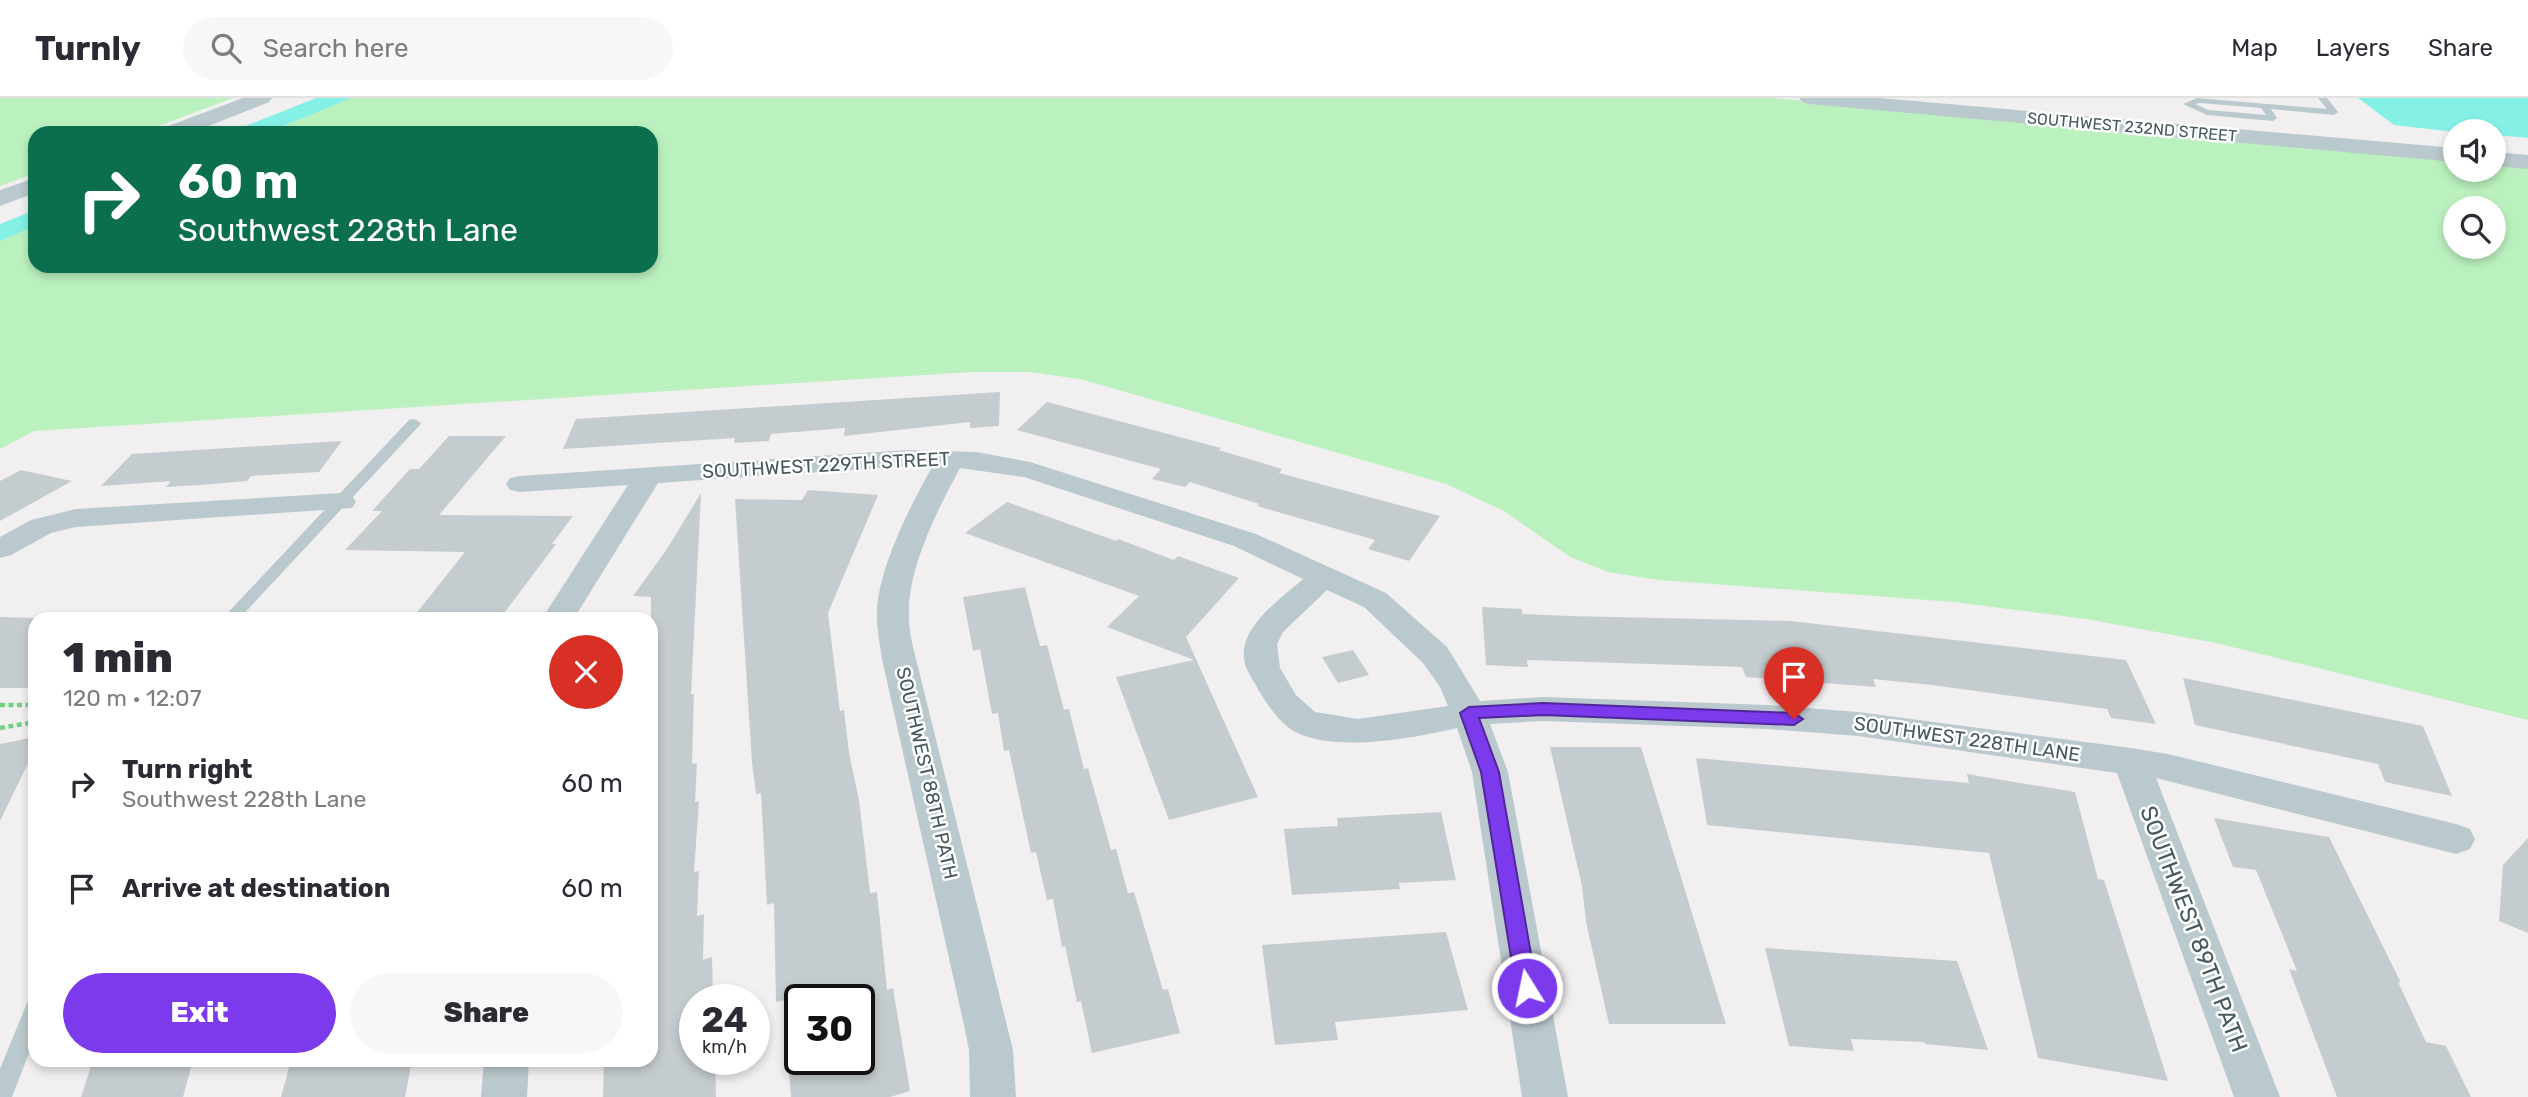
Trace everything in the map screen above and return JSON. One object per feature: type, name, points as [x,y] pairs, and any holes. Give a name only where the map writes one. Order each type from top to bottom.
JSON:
[{"type":"street","points":[[189,126],[262,98]]},
{"type":"street","name":"SOUTHWEST 232ND STREET","points":[[1809,98],[2443,154]]},
{"type":"street","points":[[2506,160],[2528,162]]},
{"type":"street","points":[[0,199],[28,188]]},
{"type":"street","name":"SOUTHWEST 229TH STREET","points":[[520,484],[908,458],[951,458],[998,463],[1040,473],[1245,540],[1375,600],[1435,655],[1456,686],[1469,713],[1490,772],[1545,1097]]},
{"type":"street","name":"SOUTHWEST 88TH PATH","points":[[951,458],[923,516],[908,556],[896,595],[893,618],[899,659],[984,1013],[991,1050],[993,1097]]},
{"type":"street","points":[[562,612],[649,475]]},
{"type":"street","points":[[0,549],[41,526],[76,518],[342,502]]},
{"type":"street","name":"SOUTHWEST 228TH LANE","points":[[1324,576],[1276,621],[1261,644],[1263,668],[1284,703],[1293,713],[1313,725],[1345,731],[1427,723],[1469,713],[1553,709],[1822,721],[2131,761],[2233,781],[2456,839]]},
{"type":"street","name":"SOUTHWEST 89TH PATH","points":[[2131,761],[2257,1097]]},
{"type":"street","points":[[504,1097],[506,1067]]},
{"type":"lane","points":[[2264,106],[2273,118],[2207,112],[2187,104],[2199,100],[2334,112],[2322,98]]},
{"type":"lane","points":[[237,612],[414,423]]},
{"type":"lane","points":[[0,1097],[28,1027]]},
{"type":"path","points":[[0,705],[28,705]]},
{"type":"path","points":[[0,728],[28,723]]},
{"type":"green space","points":[[0,98],[233,98],[159,126],[28,126],[28,176],[0,186]]},
{"type":"green space","points":[[352,98],[1772,98],[2443,158],[2443,182],[2506,182],[2506,163],[2528,166],[2528,720],[2216,643],[2086,619],[1954,602],[1659,580],[1608,572],[1570,557],[1504,511],[1446,484],[1080,379],[1029,372],[972,372],[34,431],[0,449],[0,241],[28,229],[28,273],[658,273],[658,126],[283,126]]},
{"type":"water","points":[[316,98],[352,98],[283,126],[246,126]]},
{"type":"water","points":[[2358,98],[2528,98],[2528,138],[2506,136],[2506,119],[2443,119],[2443,131],[2394,125]]},
{"type":"water","points":[[28,213],[28,229],[0,241],[0,224]]},
{"type":"building","points":[[1000,392],[999,426],[970,428],[970,422],[844,436],[845,428],[771,434],[769,441],[734,443],[735,438],[563,449],[576,419]]},
{"type":"building","points":[[1047,402],[1221,448],[1219,450],[1282,469],[1279,473],[1440,516],[1409,561],[1368,549],[1375,540],[1257,506],[1259,504],[1190,482],[1185,487],[1152,479],[1161,469],[1017,430]]},
{"type":"building","points":[[449,436],[506,436],[439,515],[573,516],[552,544],[556,544],[505,612],[417,612],[465,552],[345,550],[382,511],[372,511],[410,469],[419,469]]},
{"type":"building","points":[[342,441],[319,472],[251,476],[247,481],[200,485],[166,487],[171,481],[101,486],[132,454]]},
{"type":"building","points":[[21,470],[72,481],[0,521],[0,481]]},
{"type":"building","points":[[808,490],[878,495],[828,613],[840,711],[844,710],[849,753],[859,800],[870,893],[877,892],[887,990],[893,988],[910,1091],[890,1097],[791,1097],[789,1075],[875,1075],[875,984],[784,984],[784,1000],[776,1002],[774,903],[767,905],[761,793],[756,794],[752,763],[735,499],[802,500]]},
{"type":"building","points":[[701,493],[691,694],[694,694],[692,764],[697,763],[695,802],[699,801],[694,872],[699,871],[697,916],[704,914],[703,960],[712,957],[713,984],[679,984],[679,1075],[715,1075],[716,1097],[603,1097],[604,1067],[658,1067],[658,612],[651,612],[651,597],[633,596],[667,549]]},
{"type":"building","points":[[1007,502],[1174,560],[1178,556],[1239,578],[1186,637],[1258,797],[1169,820],[1116,677],[1194,660],[1107,627],[1139,596],[965,533]]},
{"type":"building","points":[[1025,587],[1040,646],[1047,645],[1064,710],[1069,709],[1084,769],[1088,768],[1111,850],[1116,849],[1128,893],[1134,892],[1163,990],[1168,989],[1180,1033],[1092,1053],[1081,1001],[1077,1002],[1065,946],[1062,947],[1053,899],[1047,900],[1036,852],[1031,853],[1009,750],[1004,751],[998,713],[992,714],[980,649],[973,651],[963,597]]},
{"type":"building","points":[[1482,607],[1522,609],[1522,614],[1791,621],[2126,660],[2156,724],[2111,718],[2107,709],[1932,685],[1873,679],[1876,687],[1746,677],[1742,667],[1527,660],[1528,667],[1486,665]]},
{"type":"building","points":[[0,617],[28,618],[28,688],[0,688]]},
{"type":"building","points":[[1353,650],[1369,675],[1338,683],[1322,657]]},
{"type":"building","points":[[2183,678],[2423,726],[2452,796],[2385,782],[2378,764],[2195,725]]},
{"type":"building","points":[[28,738],[28,763],[0,821],[0,744]]},
{"type":"building","points":[[1550,747],[1641,747],[1726,1024],[1609,1024],[1586,922],[1582,886]]},
{"type":"building","points":[[1696,758],[1969,783],[1967,774],[2075,792],[2098,879],[2104,880],[2168,1081],[2038,1058],[1989,853],[1707,825]]},
{"type":"building","points":[[1441,812],[1456,880],[1399,883],[1400,889],[1292,895],[1284,829],[1338,826],[1337,818]]},
{"type":"building","points":[[2214,818],[2329,837],[2401,983],[2398,982],[2426,1042],[2446,1046],[2471,1097],[2337,1097],[2289,969],[2297,971],[2256,870],[2233,867]]},
{"type":"building","points":[[2528,838],[2528,933],[2499,921],[2503,865]]},
{"type":"building","points":[[1446,932],[1468,1010],[1335,1022],[1338,1040],[1275,1045],[1262,945]]},
{"type":"building","points":[[1765,948],[1957,961],[1988,1050],[1924,1042],[1851,1039],[1854,1051],[1789,1046]]},
{"type":"building","points":[[91,1067],[191,1067],[183,1097],[81,1097]]},
{"type":"building","points":[[289,1067],[411,1067],[405,1097],[281,1097]]},
{"type":"route","points":[[1527,988],[1490,772],[1469,713],[1543,709],[1794,719]]}]
